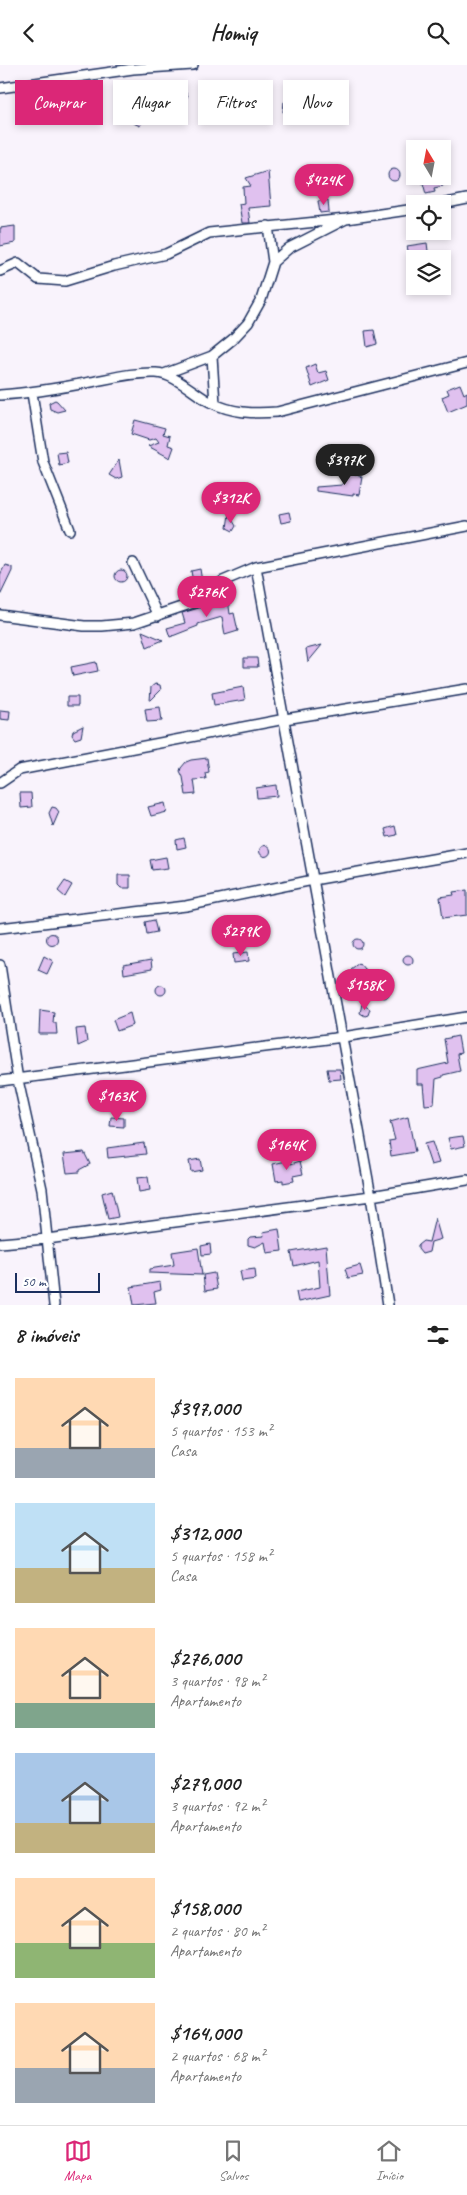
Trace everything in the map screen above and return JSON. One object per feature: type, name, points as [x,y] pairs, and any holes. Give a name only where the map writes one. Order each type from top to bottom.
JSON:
[{"type":"street","points":[[0,88],[133,67],[193,65]]},
{"type":"street","points":[[451,202],[467,199]]},
{"type":"street","points":[[0,271],[18,263],[38,279],[66,281],[114,266],[166,254],[209,233],[346,219],[406,210]]},
{"type":"street","points":[[273,261],[288,248],[346,219]]},
{"type":"street","points":[[0,395],[32,393],[132,374],[164,374],[212,356],[233,339],[248,323],[262,300],[273,261],[268,226]]},
{"type":"street","points":[[212,356],[215,404]]},
{"type":"street","points":[[164,374],[215,404],[233,411],[254,414],[277,412],[467,363]]},
{"type":"street","points":[[32,393],[43,462],[70,530]]},
{"type":"street","points":[[0,615],[102,626],[134,623],[196,602],[222,581],[256,567],[467,526]]},
{"type":"street","points":[[133,563],[158,616]]},
{"type":"street","points":[[256,567],[372,1196],[388,1305]]},
{"type":"street","points":[[0,783],[19,770],[285,719],[467,689]]},
{"type":"street","points":[[0,928],[186,906],[313,880],[467,853]]},
{"type":"street","points":[[0,965],[18,1080],[42,1189],[54,1305]]},
{"type":"street","points":[[0,1081],[343,1037],[467,1017]]},
{"type":"street","points":[[0,1243],[47,1239],[372,1196],[467,1180]]},
{"type":"building","points":[[394,169],[400,175],[394,181],[388,175]]},
{"type":"building","points":[[268,171],[271,206],[248,208],[250,223],[242,223],[239,204],[244,203],[243,187],[251,186],[246,178]]},
{"type":"building","points":[[424,185],[443,185],[434,188],[435,192],[426,194]]},
{"type":"building","points":[[328,200],[329,212],[320,213],[318,201]]},
{"type":"building","points":[[15,226],[15,243],[0,246],[0,228]]},
{"type":"building","points":[[427,243],[428,250],[408,250],[407,246]]},
{"type":"building","points":[[374,330],[377,344],[367,347],[365,331]]},
{"type":"building","points":[[315,364],[318,373],[326,371],[329,380],[312,387],[306,368]]},
{"type":"building","points":[[460,384],[464,394],[467,392],[467,404],[448,412],[442,397],[449,394],[447,389]]},
{"type":"building","points":[[55,400],[65,410],[57,412],[50,409],[49,403]]},
{"type":"building","points":[[135,420],[165,428],[163,434],[170,436],[168,445],[174,447],[170,458],[148,446],[159,442],[156,438],[149,440],[131,434]]},
{"type":"building","points":[[66,452],[68,463],[59,465],[57,453]]},
{"type":"building","points":[[119,460],[122,477],[116,479],[109,475]]},
{"type":"building","points":[[346,472],[362,477],[359,495],[353,494],[353,496],[316,491],[316,487],[342,485]]},
{"type":"building","points":[[289,512],[291,521],[281,523],[279,514]]},
{"type":"building","points":[[229,514],[236,526],[233,531],[227,528]]},
{"type":"building","points":[[5,565],[12,567],[12,571],[0,596],[0,575]]},
{"type":"building","points":[[200,569],[202,582],[194,588],[191,571]]},
{"type":"building","points":[[121,570],[127,576],[121,582],[115,576]]},
{"type":"building","points":[[228,599],[230,614],[234,613],[238,631],[225,635],[222,617],[198,624],[198,626],[170,637],[167,628],[185,623],[182,613],[219,602],[218,600]]},
{"type":"building","points":[[142,631],[163,640],[147,647]]},
{"type":"building","points":[[322,645],[308,662],[306,649]]},
{"type":"building","points":[[244,658],[257,658],[258,667],[244,667]]},
{"type":"building","points":[[96,662],[98,671],[73,676],[71,667]]},
{"type":"building","points":[[155,684],[160,685],[161,690],[150,701],[151,687]]},
{"type":"building","points":[[243,687],[245,700],[214,705],[212,693]]},
{"type":"building","points":[[67,697],[78,697],[78,706],[67,706]]},
{"type":"building","points":[[160,707],[162,721],[147,722],[145,709]]},
{"type":"building","points":[[0,710],[10,711],[9,720],[0,719]]},
{"type":"building","points":[[83,726],[81,737],[75,739],[72,735],[73,731]]},
{"type":"building","points":[[207,758],[209,772],[205,773],[206,779],[194,780],[196,794],[186,795],[180,771],[181,768],[186,762],[191,760]]},
{"type":"building","points":[[276,785],[277,796],[257,798],[256,788]]},
{"type":"building","points":[[20,793],[31,793],[32,807],[21,808]]},
{"type":"building","points":[[165,803],[167,812],[151,816],[148,807]]},
{"type":"building","points":[[52,807],[56,808],[59,812],[53,826],[49,813]]},
{"type":"building","points":[[395,826],[397,835],[387,837],[385,829]]},
{"type":"building","points":[[184,838],[186,847],[177,849],[176,840]]},
{"type":"building","points":[[265,845],[271,851],[265,857],[259,851]]},
{"type":"building","points":[[166,857],[168,868],[152,870],[150,860]]},
{"type":"building","points":[[118,875],[130,875],[130,888],[121,888],[118,885]]},
{"type":"building","points":[[65,881],[72,885],[65,897],[58,891]]},
{"type":"building","points":[[467,890],[467,915],[443,918],[440,897],[454,895],[453,892]]},
{"type":"building","points":[[154,920],[157,932],[147,934],[145,922]]},
{"type":"building","points":[[52,933],[58,939],[52,945],[46,939]]},
{"type":"building","points":[[356,939],[360,939],[363,944],[362,948],[356,949],[353,946],[353,942]]},
{"type":"building","points":[[248,952],[249,961],[234,963],[233,954]]},
{"type":"building","points":[[406,955],[410,955],[413,960],[412,964],[406,965],[403,962],[403,958]]},
{"type":"building","points":[[44,956],[53,961],[47,974],[38,970]]},
{"type":"building","points":[[151,960],[152,969],[124,974],[123,965]]},
{"type":"building","points":[[359,963],[365,970],[357,977],[351,969]]},
{"type":"building","points":[[159,985],[163,985],[166,990],[165,994],[159,995],[156,992],[156,988]]},
{"type":"building","points":[[382,988],[386,988],[389,993],[388,997],[382,998],[379,995],[379,991]]},
{"type":"building","points":[[362,1004],[370,1009],[368,1015],[365,1016],[360,1013]]},
{"type":"building","points":[[40,1010],[54,1012],[53,1023],[56,1023],[57,1034],[39,1034]]},
{"type":"building","points":[[130,1013],[133,1025],[117,1031],[113,1020]]},
{"type":"building","points":[[85,1028],[87,1042],[78,1046],[76,1029]]},
{"type":"building","points":[[458,1036],[461,1053],[457,1054],[460,1071],[443,1075],[443,1077],[436,1079],[434,1104],[425,1105],[423,1084],[417,1084],[417,1070],[448,1063],[444,1039]]},
{"type":"building","points":[[327,1069],[340,1069],[341,1079],[329,1080]]},
{"type":"building","points":[[111,1117],[124,1118],[124,1127],[110,1126]]},
{"type":"building","points":[[408,1117],[415,1152],[391,1156],[389,1141],[395,1140],[390,1122]]},
{"type":"building","points":[[463,1136],[465,1146],[451,1149],[448,1138]]},
{"type":"building","points":[[432,1142],[439,1163],[431,1165],[424,1144]]},
{"type":"building","points":[[144,1143],[146,1154],[108,1158],[107,1148]]},
{"type":"building","points":[[84,1152],[90,1164],[79,1170],[79,1172],[67,1173],[64,1154]]},
{"type":"building","points":[[200,1159],[202,1170],[191,1172],[189,1161]]},
{"type":"building","points":[[291,1160],[291,1164],[300,1161],[303,1174],[293,1176],[294,1181],[283,1183],[283,1180],[276,1181],[273,1164]]},
{"type":"building","points":[[148,1177],[150,1190],[139,1192],[137,1178]]},
{"type":"building","points":[[112,1190],[118,1217],[108,1219],[102,1193]]},
{"type":"building","points":[[435,1218],[441,1239],[431,1242],[429,1252],[422,1254],[418,1249],[418,1245],[423,1241],[429,1242]]},
{"type":"building","points":[[279,1229],[282,1251],[267,1253],[265,1242],[255,1247],[248,1245],[250,1237],[264,1236],[263,1232]]},
{"type":"building","points":[[210,1244],[211,1254],[202,1255],[201,1246]]},
{"type":"building","points":[[326,1246],[330,1295],[298,1302],[296,1292],[320,1287],[318,1260],[294,1266],[291,1252]]},
{"type":"building","points":[[198,1248],[202,1275],[149,1273],[149,1269],[174,1265],[172,1252]]},
{"type":"building","points":[[360,1265],[363,1275],[348,1278],[345,1269]]},
{"type":"building","points":[[255,1269],[256,1279],[242,1281],[240,1271]]},
{"type":"building","points":[[214,1273],[217,1289],[205,1291],[203,1275]]},
{"type":"building","points":[[160,1282],[161,1290],[154,1292],[156,1303],[134,1305],[131,1287]]}]
